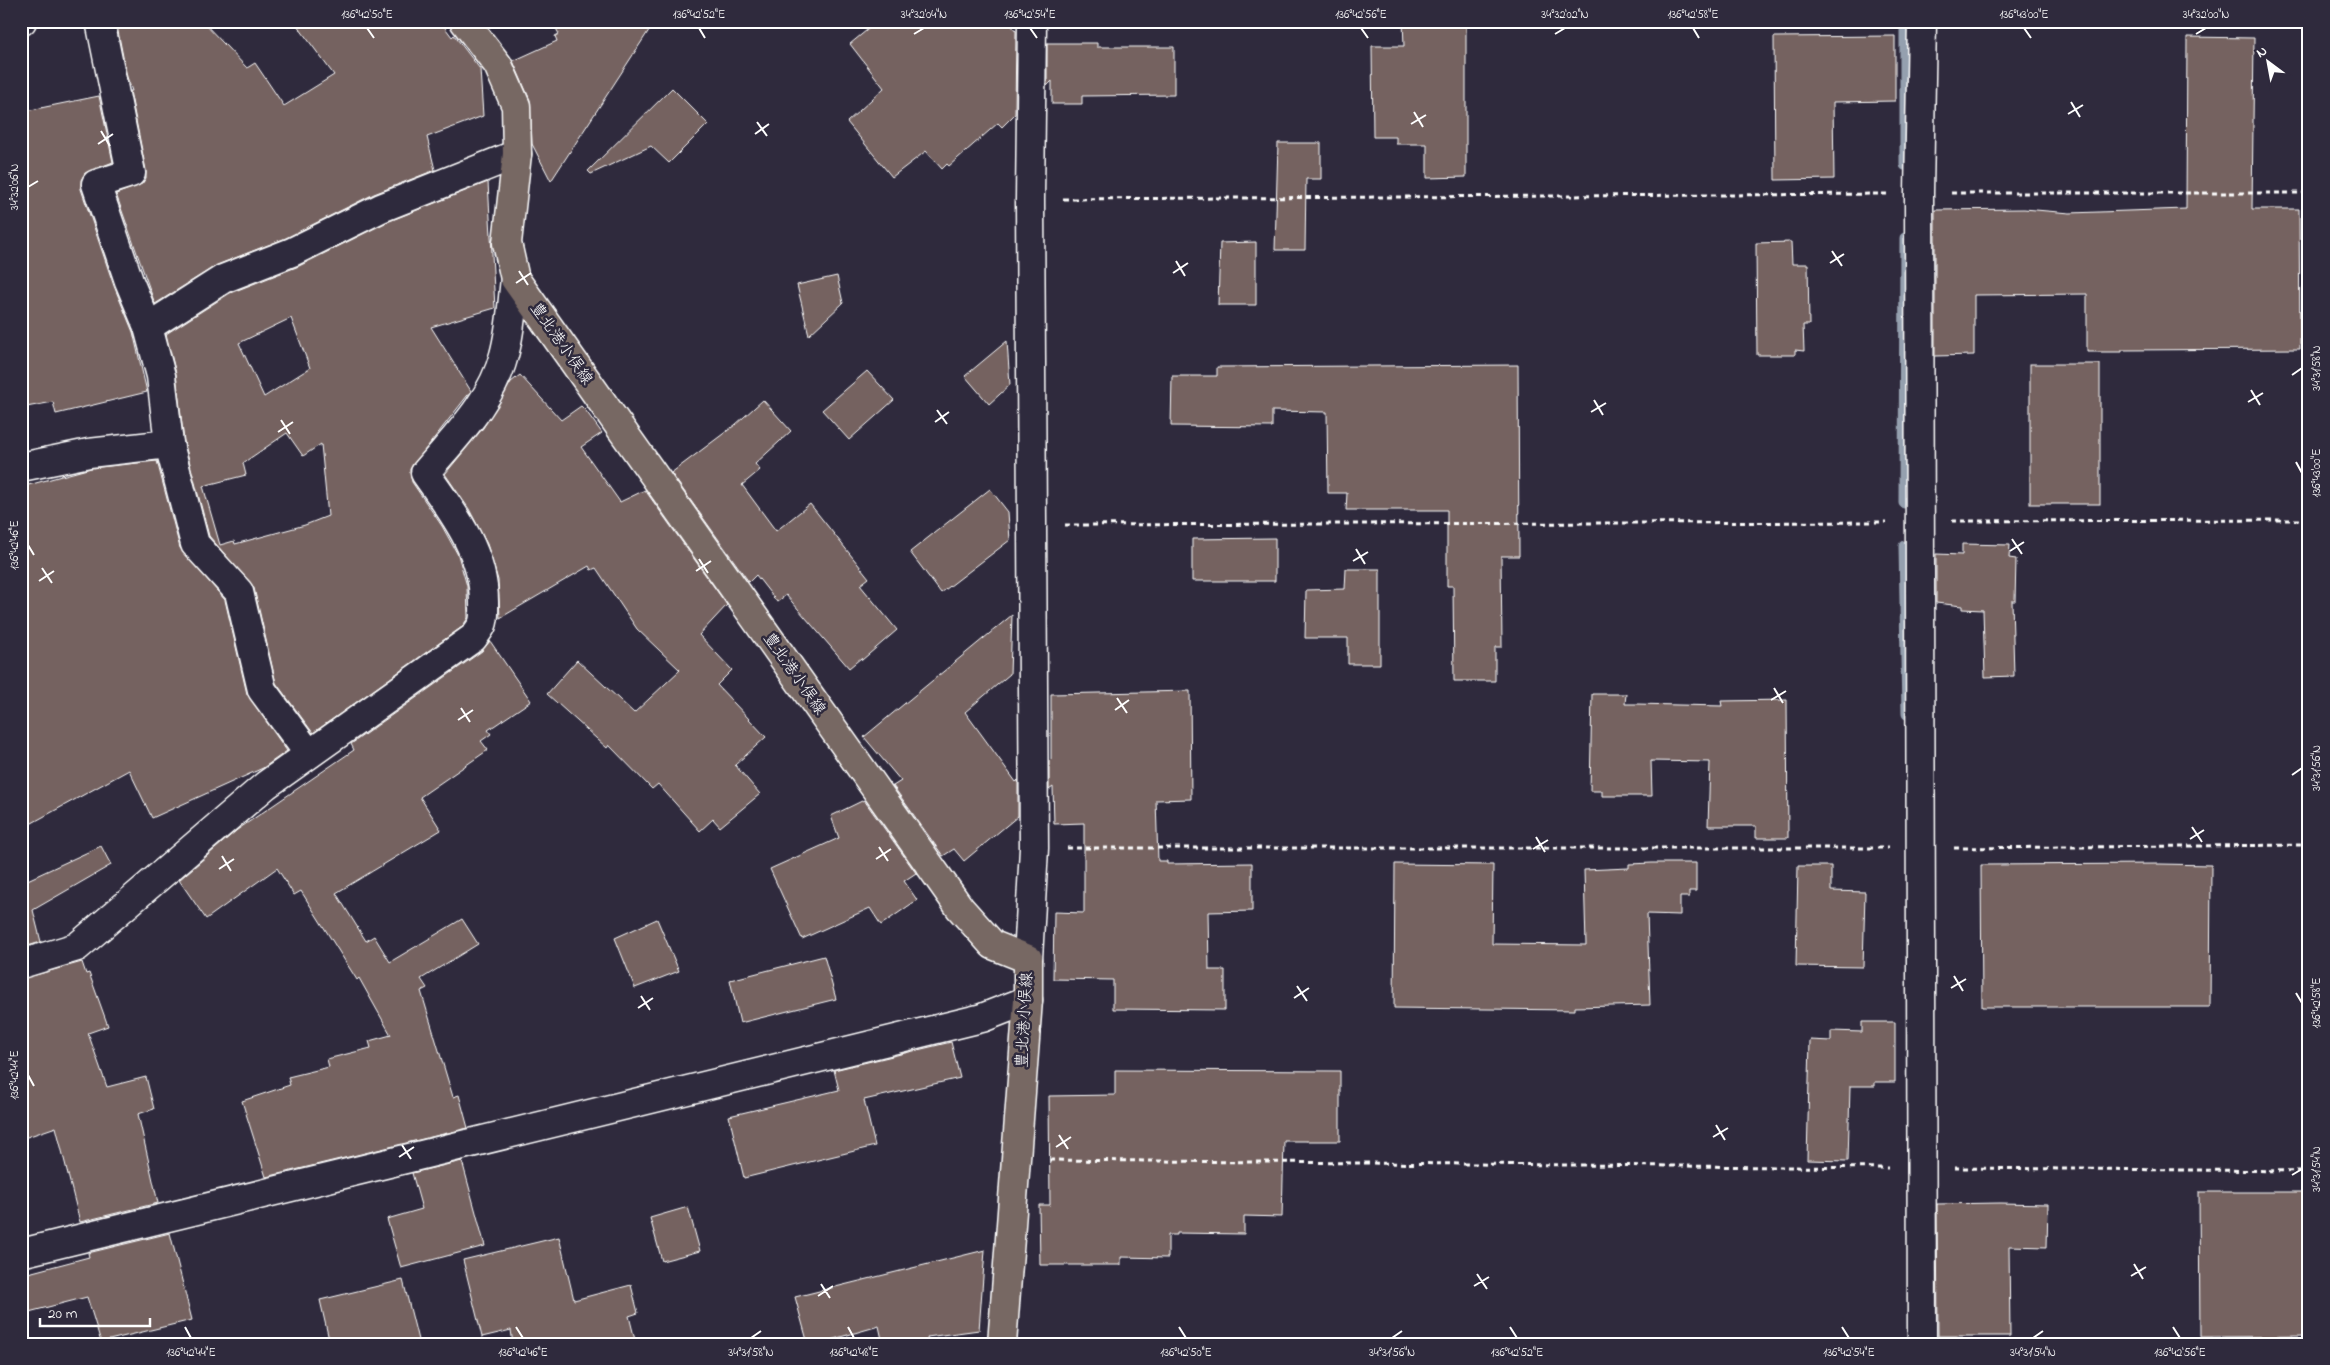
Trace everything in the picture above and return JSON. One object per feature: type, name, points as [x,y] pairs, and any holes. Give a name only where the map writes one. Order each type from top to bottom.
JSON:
[{"type":"main road","name":"豊北港小俣線","points":[[464,21],[498,65],[516,106],[517,154],[507,243],[515,279],[960,908],[994,945],[1028,959],[1028,1000],[1002,1344]]},
{"type":"street","points":[[100,21],[131,173],[96,184],[129,281],[148,327],[161,376],[169,444],[195,544],[239,592],[262,690],[309,754]]},
{"type":"street","points":[[1028,959],[1034,848],[1030,200],[1032,21]]},
{"type":"street","points":[[1922,21],[1919,193],[1922,1344]]},
{"type":"street","points":[[148,327],[223,279],[292,252],[381,208],[517,154]]},
{"type":"street","points":[[21,964],[77,947],[244,803],[309,754],[473,638],[483,624],[484,594],[482,575],[470,542],[459,521],[425,472],[482,404],[497,376],[504,356],[511,320],[515,279]]},
{"type":"street","points":[[21,467],[89,454],[169,444]]},
{"type":"street","points":[[21,1253],[982,1018],[1028,1000]]},
{"type":"path","points":[[1030,200],[1919,193],[2309,193]]},
{"type":"path","points":[[1032,525],[2309,520]]},
{"type":"path","points":[[1034,848],[1920,848],[2309,845]]},
{"type":"path","points":[[1016,1160],[1886,1168]]},
{"type":"path","points":[[1923,1168],[2309,1171]]},
{"type":"building","points":[[116,21],[202,21],[247,68],[255,63],[284,106],[334,75],[294,21],[440,21],[452,37],[454,35],[480,69],[483,116],[427,137],[435,170],[374,194],[286,238],[217,265],[155,304],[116,194],[142,184],[146,178],[146,170],[130,91],[132,91],[127,77]]},
{"type":"building","points":[[552,21],[655,21],[551,181],[532,144],[530,100],[513,61],[557,41],[555,36],[559,34]]},
{"type":"building","points":[[878,21],[1008,21],[1016,31],[1015,114],[1002,127],[998,123],[949,166],[947,164],[942,169],[926,151],[892,177],[847,122],[884,88],[850,44]]},
{"type":"building","points":[[1403,21],[1466,21],[1466,177],[1427,178],[1427,144],[1396,144],[1396,137],[1373,137],[1372,46],[1404,46]]},
{"type":"building","points":[[1895,36],[1895,101],[1833,102],[1834,179],[1775,180],[1774,37]]},
{"type":"building","points":[[2187,37],[2254,38],[2252,209],[2299,209],[2300,349],[2122,350],[2122,352],[2087,352],[2087,294],[1974,295],[1974,355],[1935,356],[1935,210],[2024,209],[2070,213],[2186,209]]},
{"type":"building","points":[[1047,43],[1097,43],[1097,47],[1174,47],[1174,95],[1082,96],[1082,104],[1052,104],[1052,81],[1047,86]]},
{"type":"building","points":[[672,88],[708,124],[669,163],[651,146],[591,174],[588,171]]},
{"type":"building","points":[[99,96],[113,162],[85,173],[81,180],[81,189],[114,286],[133,332],[147,392],[56,414],[53,402],[21,408],[21,190],[30,190],[21,142],[21,112]]},
{"type":"building","points":[[1278,143],[1321,143],[1321,179],[1306,179],[1305,250],[1275,250]]},
{"type":"building","points":[[488,182],[495,308],[431,327],[471,391],[410,469],[412,482],[442,526],[458,555],[467,586],[468,618],[462,627],[313,733],[276,683],[254,588],[209,536],[184,441],[176,374],[166,334],[230,293],[299,266],[387,222]],"holes":[[[291,318],[310,368],[264,397],[239,343]],[[287,433],[303,456],[321,444],[328,516],[305,525],[235,544],[234,541],[220,545],[203,486],[246,475],[243,463]]]},
{"type":"building","points":[[1256,242],[1256,305],[1218,305],[1220,243]]},
{"type":"building","points":[[1791,242],[1792,264],[1808,264],[1809,325],[1803,325],[1804,351],[1795,350],[1795,355],[1757,355],[1756,243]]},
{"type":"building","points":[[837,276],[843,303],[809,335],[797,285]]},
{"type":"building","points":[[1007,341],[1010,385],[989,404],[965,376]]},
{"type":"building","points":[[2030,364],[2100,364],[2100,504],[2030,504]]},
{"type":"building","points":[[1518,365],[1519,556],[1501,556],[1502,647],[1495,647],[1495,681],[1454,681],[1453,586],[1447,586],[1447,510],[1346,510],[1347,493],[1328,493],[1327,412],[1272,411],[1272,427],[1171,426],[1172,376],[1217,376],[1217,367]]},
{"type":"building","points":[[867,371],[894,400],[849,440],[822,410]]},
{"type":"building","points":[[520,375],[561,420],[581,406],[586,411],[602,433],[581,447],[620,502],[645,490],[727,605],[699,635],[732,670],[717,685],[766,737],[735,765],[760,794],[720,827],[713,819],[700,831],[658,784],[652,789],[609,745],[607,748],[547,694],[577,660],[634,713],[680,670],[637,629],[596,568],[591,570],[589,566],[500,618],[498,580],[487,544],[469,509],[445,474],[483,428],[511,382]]},
{"type":"building","points":[[763,400],[791,431],[755,464],[760,470],[742,485],[776,531],[810,504],[869,578],[860,585],[897,630],[862,660],[861,658],[849,668],[786,595],[777,602],[756,575],[749,582],[671,473],[735,425]]},
{"type":"building","points":[[157,461],[180,548],[225,600],[247,694],[287,751],[263,768],[152,818],[129,770],[21,829],[21,487],[91,468]]},
{"type":"building","points":[[990,489],[1008,512],[1010,540],[941,593],[910,552]]},
{"type":"building","points":[[1275,538],[1275,581],[1192,581],[1192,539]]},
{"type":"building","points":[[1962,544],[2010,545],[2009,558],[2016,559],[2015,601],[2012,601],[2014,676],[1985,677],[1983,610],[1962,609],[1962,606],[1936,603],[1936,554],[1962,555]]},
{"type":"building","points":[[1346,569],[1380,569],[1380,664],[1348,664],[1348,638],[1305,638],[1306,590],[1345,589]]},
{"type":"building","points":[[1012,615],[1010,674],[965,712],[1016,782],[1018,780],[1018,816],[964,861],[954,849],[943,856],[893,786],[901,781],[864,737]]},
{"type":"building","points":[[490,641],[531,701],[488,730],[491,734],[481,741],[488,750],[420,797],[441,830],[336,893],[366,941],[374,936],[390,962],[462,919],[478,944],[421,979],[427,988],[421,991],[453,1097],[459,1095],[468,1128],[266,1177],[242,1101],[290,1085],[288,1077],[329,1067],[327,1059],[371,1048],[369,1041],[391,1035],[359,978],[357,980],[301,891],[294,895],[277,868],[206,919],[179,880],[237,830],[354,750],[351,744],[482,651]]},
{"type":"building","points":[[1190,691],[1191,799],[1156,800],[1158,861],[1167,861],[1167,864],[1252,863],[1252,911],[1208,912],[1209,970],[1225,970],[1225,1010],[1113,1009],[1113,980],[1053,979],[1054,912],[1084,913],[1084,823],[1054,824],[1053,787],[1049,790],[1051,694]]},
{"type":"building","points":[[1592,694],[1626,694],[1625,704],[1722,706],[1721,701],[1787,700],[1788,838],[1756,838],[1756,826],[1708,826],[1710,762],[1651,761],[1652,796],[1602,796],[1602,791],[1590,791]]},
{"type":"building","points":[[864,800],[916,873],[904,881],[917,900],[881,925],[870,908],[802,939],[770,869],[839,838],[831,816]]},
{"type":"building","points":[[101,846],[111,865],[33,910],[41,942],[21,948],[21,883]]},
{"type":"building","points":[[1696,863],[1696,891],[1689,891],[1689,897],[1680,897],[1680,915],[1647,914],[1650,1005],[1575,1007],[1575,1010],[1394,1008],[1395,864],[1493,865],[1492,944],[1586,945],[1584,870],[1629,868],[1629,864]]},
{"type":"building","points":[[1981,865],[2211,865],[2210,1007],[1982,1007]]},
{"type":"building","points":[[1798,866],[1831,866],[1831,891],[1865,892],[1863,967],[1796,966]]},
{"type":"building","points":[[657,919],[679,971],[635,988],[615,938]]},
{"type":"building","points":[[824,956],[836,999],[740,1023],[730,980]]},
{"type":"building","points":[[82,962],[86,974],[89,973],[108,1026],[88,1033],[107,1087],[146,1077],[154,1109],[138,1114],[158,1203],[80,1222],[56,1127],[21,1139],[21,979]]},
{"type":"building","points":[[1862,1022],[1895,1022],[1895,1082],[1875,1082],[1875,1086],[1850,1086],[1848,1161],[1807,1160],[1810,1040],[1831,1041],[1831,1031],[1862,1032]]},
{"type":"building","points":[[951,1042],[960,1078],[864,1100],[875,1146],[744,1178],[729,1116],[839,1090],[834,1070]]},
{"type":"building","points":[[1115,1070],[1340,1071],[1340,1141],[1284,1141],[1282,1217],[1244,1216],[1244,1234],[1177,1233],[1177,1235],[1168,1235],[1168,1258],[1121,1257],[1121,1265],[1040,1265],[1039,1205],[1050,1205],[1049,1096],[1115,1095]]},
{"type":"building","points":[[462,1161],[485,1246],[401,1268],[387,1219],[422,1209],[412,1173]]},
{"type":"building","points":[[2199,1192],[2309,1192],[2309,1336],[2200,1337]]},
{"type":"building","points":[[1937,1204],[2048,1204],[2047,1247],[2009,1246],[2010,1336],[1938,1336]]},
{"type":"building","points":[[688,1207],[700,1251],[662,1261],[650,1218]]},
{"type":"building","points":[[170,1233],[192,1320],[101,1342],[87,1297],[21,1314],[21,1275],[89,1257],[88,1253]]},
{"type":"building","points":[[559,1237],[574,1300],[631,1285],[638,1313],[629,1316],[636,1344],[513,1344],[511,1330],[482,1337],[463,1260]]},
{"type":"building","points":[[985,1250],[979,1330],[927,1337],[929,1344],[883,1344],[879,1326],[816,1344],[808,1344],[795,1297]]},
{"type":"building","points":[[403,1280],[419,1344],[330,1344],[320,1300]]},
{"type":"waterway","points":[[1905,21],[1905,165]]},
{"type":"waterway","points":[[1904,503],[1905,238]]},
{"type":"waterway","points":[[1904,546],[1907,714]]}]
